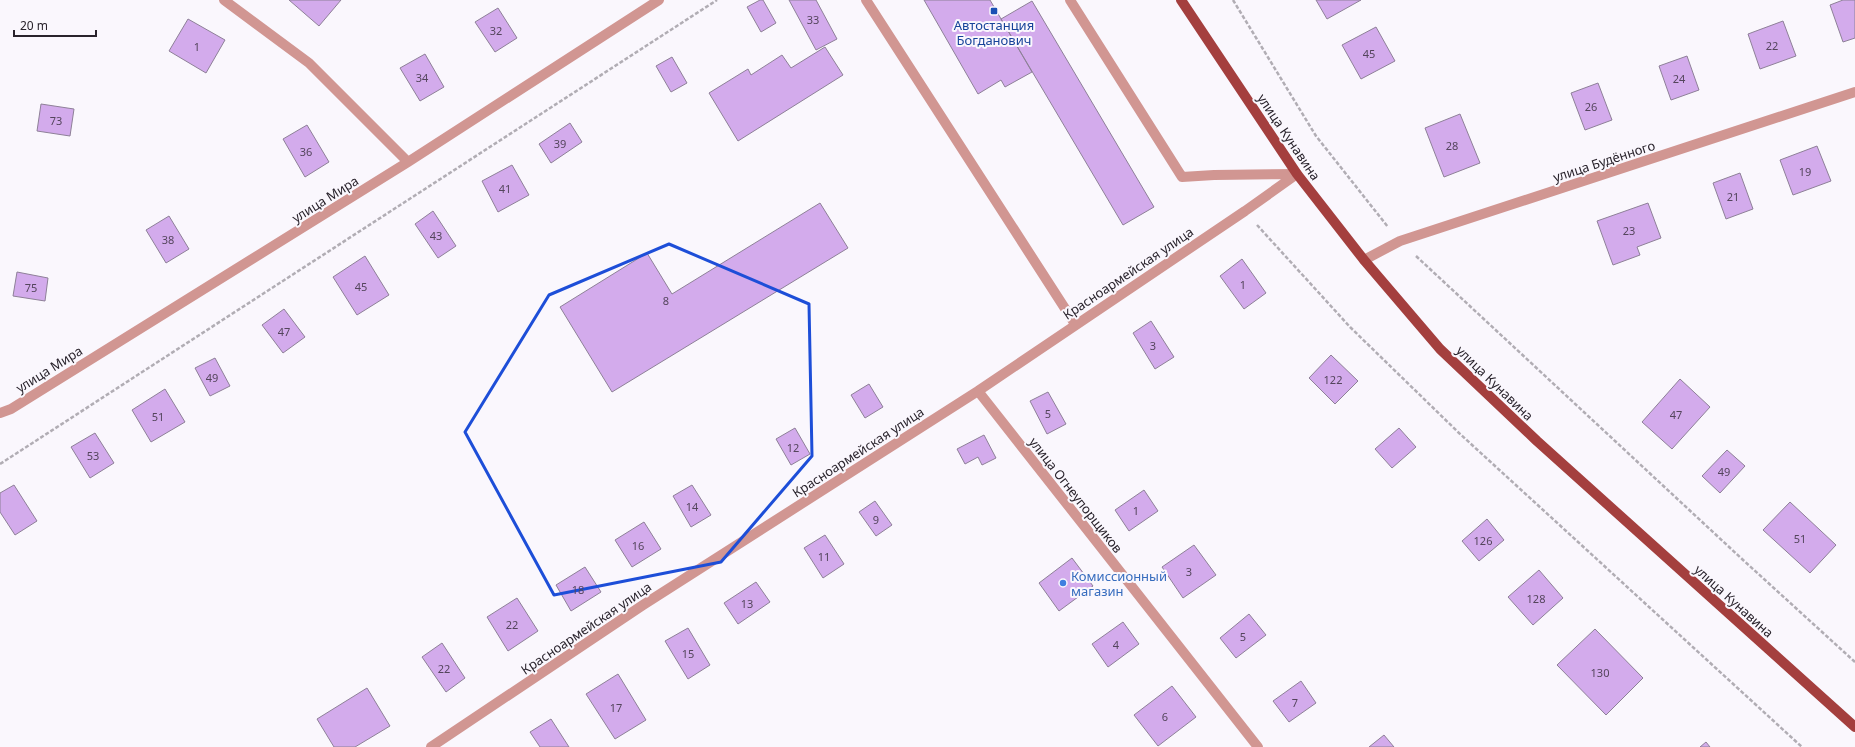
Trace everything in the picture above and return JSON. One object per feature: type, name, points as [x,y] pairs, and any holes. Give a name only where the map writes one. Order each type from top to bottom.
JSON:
[{"type":"main road","name":"улица Кунавина","points":[[1181,0],[1297,174],[1364,260],[1440,349],[1520,425],[1855,727]]},
{"type":"street","points":[[224,0],[309,63],[408,162]]},
{"type":"street","name":"улица Мира","points":[[0,413],[24,400],[408,162],[659,0]]},
{"type":"street","points":[[866,0],[1075,324]]},
{"type":"street","points":[[1070,0],[1182,177],[1297,174]]},
{"type":"street","name":"улица Будённого","points":[[1364,260],[1400,241],[1855,92]]},
{"type":"street","name":"Красноармейская улица","points":[[431,747],[643,605],[978,391],[1075,324],[1245,211],[1297,174]]},
{"type":"street","name":"улица Огнеупорщиков","points":[[978,391],[1258,747]]},
{"type":"path","points":[[0,464],[717,0]]},
{"type":"path","points":[[1233,0],[1316,136],[1400,241],[1855,662]]},
{"type":"path","points":[[1245,211],[1350,327],[1459,434],[1802,747]]},
{"type":"highlighted area","points":[[669,244],[809,304],[812,456],[721,562],[554,595],[465,432],[549,295]]},
{"type":"building","points":[[289,0],[341,0],[319,26]]},
{"type":"building","points":[[760,0],[763,0],[776,23],[761,32],[747,7]]},
{"type":"building","points":[[789,0],[816,0],[837,39],[816,50]]},
{"type":"building","points":[[924,0],[990,0],[1032,72],[1005,87],[1001,80],[978,94]]},
{"type":"building","points":[[1316,0],[1361,0],[1327,19]]},
{"type":"building","points":[[1843,0],[1855,0],[1855,38],[1843,42],[1830,5]]},
{"type":"building","points":[[1032,1],[1154,207],[1123,225],[1001,19]]},
{"type":"building","points":[[498,8],[517,38],[495,52],[475,22]]},
{"type":"building","points":[[188,19],[225,40],[206,73],[169,51]]},
{"type":"building","points":[[1783,21],[1796,56],[1760,69],[1748,34]]},
{"type":"building","points":[[1376,27],[1395,61],[1361,79],[1342,45]]},
{"type":"building","points":[[825,47],[843,75],[738,141],[709,93],[748,69],[751,75],[782,55],[791,68]]},
{"type":"building","points":[[425,54],[444,87],[420,101],[400,68]]},
{"type":"building","points":[[1687,56],[1699,90],[1671,100],[1659,66]]},
{"type":"building","points":[[672,57],[687,83],[671,92],[656,66]]},
{"type":"building","points":[[1598,83],[1612,120],[1585,130],[1571,93]]},
{"type":"building","points":[[41,104],[74,109],[70,136],[37,131]]},
{"type":"building","points":[[1460,114],[1480,163],[1444,177],[1425,128]]},
{"type":"building","points":[[570,123],[582,142],[551,163],[539,144]]},
{"type":"building","points":[[307,125],[329,162],[305,177],[283,139]]},
{"type":"building","points":[[1817,146],[1831,181],[1793,195],[1780,160]]},
{"type":"building","points":[[512,165],[529,195],[498,212],[482,181]]},
{"type":"building","points":[[1740,173],[1753,209],[1726,219],[1713,183]]},
{"type":"building","points":[[820,203],[848,248],[612,392],[560,307],[647,253],[672,294]]},
{"type":"building","points":[[1648,203],[1661,238],[1637,247],[1640,255],[1613,265],[1597,221]]},
{"type":"building","points":[[433,211],[456,246],[438,258],[415,224]]},
{"type":"building","points":[[169,216],[189,249],[166,263],[146,230]]},
{"type":"building","points":[[365,256],[389,295],[357,315],[333,277]]},
{"type":"building","points":[[1242,259],[1266,293],[1244,309],[1220,276]]},
{"type":"building","points":[[17,272],[48,278],[45,301],[13,296]]},
{"type":"building","points":[[284,309],[305,337],[283,353],[262,325]]},
{"type":"building","points":[[1151,321],[1174,357],[1155,369],[1133,333]]},
{"type":"building","points":[[1331,355],[1358,381],[1335,404],[1309,378]]},
{"type":"building","points":[[215,358],[230,386],[210,396],[195,368]]},
{"type":"building","points":[[1680,379],[1710,407],[1672,449],[1642,422]]},
{"type":"building","points":[[869,384],[883,407],[865,418],[851,395]]},
{"type":"building","points":[[165,389],[185,422],[151,442],[132,410]]},
{"type":"building","points":[[1048,392],[1066,424],[1047,434],[1030,401]]},
{"type":"building","points":[[795,428],[810,454],[791,465],[776,439]]},
{"type":"building","points":[[1399,428],[1416,447],[1392,468],[1375,449]]},
{"type":"building","points":[[95,433],[114,463],[90,478],[71,447]]},
{"type":"building","points":[[984,435],[996,458],[982,465],[978,457],[965,464],[957,449]]},
{"type":"building","points":[[1727,450],[1745,466],[1720,493],[1702,476]]},
{"type":"building","points":[[14,485],[37,521],[15,535],[0,512],[0,493]]},
{"type":"building","points":[[692,485],[711,515],[691,527],[673,496]]},
{"type":"building","points":[[1144,490],[1158,511],[1129,531],[1115,510]]},
{"type":"building","points":[[875,501],[892,525],[876,536],[859,512]]},
{"type":"building","points":[[1790,502],[1836,545],[1810,573],[1763,530]]},
{"type":"building","points":[[1487,519],[1504,540],[1479,561],[1462,541]]},
{"type":"building","points":[[644,522],[661,549],[632,567],[615,540]]},
{"type":"building","points":[[825,535],[844,564],[823,578],[804,548]]},
{"type":"building","points":[[1194,545],[1216,575],[1183,598],[1162,567]]},
{"type":"building","points":[[1072,558],[1093,586],[1059,611],[1039,583]]},
{"type":"building","points":[[585,567],[601,592],[571,611],[556,585]]},
{"type":"building","points":[[1539,570],[1563,598],[1533,625],[1508,597]]},
{"type":"building","points":[[756,582],[770,602],[738,624],[724,603]]},
{"type":"building","points":[[517,598],[538,631],[508,651],[487,617]]},
{"type":"building","points":[[1249,614],[1266,635],[1236,658],[1220,638]]},
{"type":"building","points":[[1123,622],[1139,644],[1108,667],[1092,644]]},
{"type":"building","points":[[688,628],[710,665],[688,679],[665,641]]},
{"type":"building","points":[[1595,629],[1643,678],[1606,715],[1557,665]]},
{"type":"building","points":[[442,643],[465,678],[446,692],[422,657]]},
{"type":"building","points":[[618,674],[646,720],[615,739],[586,694]]},
{"type":"building","points":[[1301,681],[1316,703],[1289,722],[1273,701]]},
{"type":"building","points":[[1172,686],[1196,717],[1158,746],[1134,715]]},
{"type":"building","points":[[367,688],[390,726],[355,747],[334,747],[317,719]]},
{"type":"building","points":[[551,719],[569,747],[540,747],[530,732]]},
{"type":"building","points":[[1384,735],[1394,747],[1369,747]]},
{"type":"building","points":[[1706,742],[1710,747],[1700,747]]},
{"type":"place","name":"Автостанция Богданович","points":[[994,11]]},
{"type":"place","name":"Комиссионный магазин","points":[[1063,583]]}]
